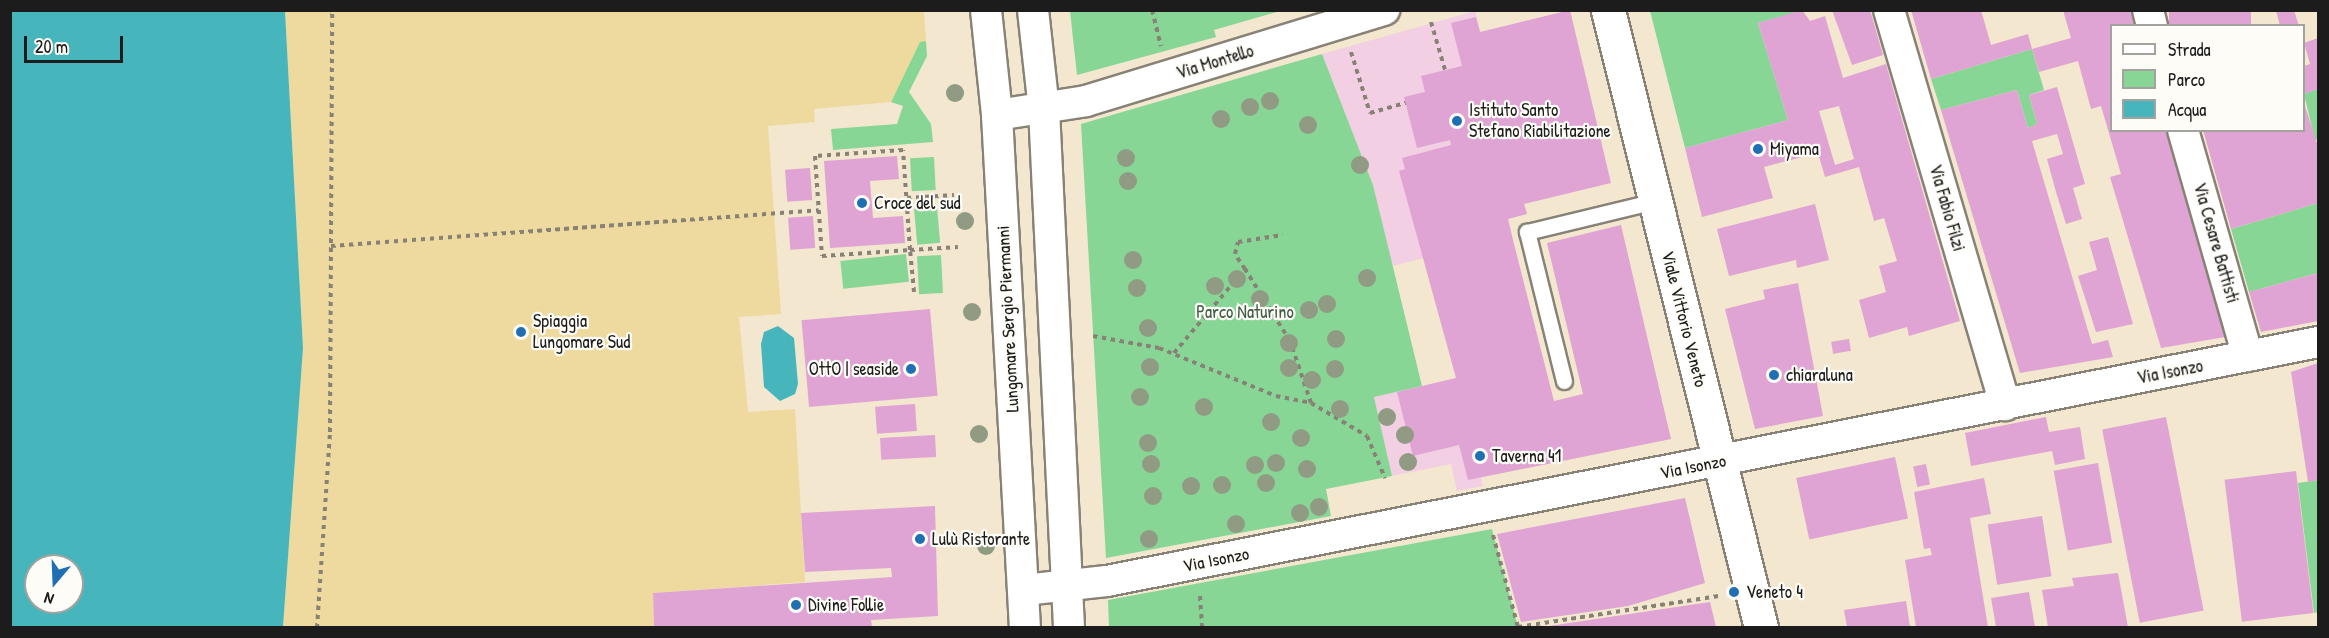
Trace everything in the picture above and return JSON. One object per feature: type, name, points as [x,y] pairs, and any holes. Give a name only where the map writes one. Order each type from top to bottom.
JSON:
[{"type":"street","name":"Lungomare Sergio Piermanni","points":[[986,10],[997,115],[1025,627]]},
{"type":"street","points":[[1033,10],[1044,109],[1069,627]]},
{"type":"street","name":"Via Montello","points":[[997,115],[1044,109],[1384,10]]},
{"type":"street","name":"Viale Vittorio Veneto","points":[[1608,10],[1761,627]]},
{"type":"street","name":"Via Fabio Filzi","points":[[1889,10],[2005,405]]},
{"type":"street","name":"Via Cesare Battisti","points":[[2184,132],[2248,356]]},
{"type":"street","name":"Via Isonzo","points":[[1024,590],[1068,587],[1720,462],[2319,342]]},
{"type":"lane","points":[[1564,381],[1527,232],[1655,201]]},
{"type":"path","points":[[317,627],[330,432],[332,10]]},
{"type":"path","points":[[1152,10],[1163,52]]},
{"type":"path","points":[[1431,22],[1445,70]]},
{"type":"path","points":[[1349,46],[1370,113],[1406,103]]},
{"type":"path","points":[[914,292],[910,250],[903,150],[815,156],[822,256],[910,250],[958,247]]},
{"type":"path","points":[[907,198],[954,195]]},
{"type":"path","points":[[331,246],[819,210]]},
{"type":"path","points":[[1282,235],[1238,242],[1235,254],[1290,341],[1311,403]]},
{"type":"path","points":[[1174,353],[1245,269]]},
{"type":"path","points":[[1093,336],[1174,353],[1276,396],[1311,403],[1367,436],[1385,478]]},
{"type":"path","points":[[1492,529],[1518,627],[1722,596]]},
{"type":"path","points":[[1197,585],[1202,627]]},
{"type":"shaded area","points":[[1475,11],[1527,214],[1508,219],[1512,236],[1392,266],[1373,185],[1322,54]]},
{"type":"shaded area","points":[[1456,378],[1483,486],[1457,491],[1451,464],[1392,476],[1374,397]]},
{"type":"green space","points":[[1070,10],[1280,11],[1214,30],[1216,37],[1077,75]]},
{"type":"green space","points":[[1650,11],[1802,11],[1758,23],[1788,120],[1685,148]]},
{"type":"green space","points":[[920,41],[926,41],[927,56],[909,92],[931,124],[933,142],[833,150],[831,129],[897,124],[903,106],[891,102]]},
{"type":"green space","points":[[2032,49],[2044,90],[2029,95],[2037,124],[2028,128],[2017,90],[1941,110],[1931,79]]},
{"type":"green space","name":"Parco Naturino","points":[[1322,54],[1373,185],[1422,386],[1374,397],[1392,476],[1326,489],[1331,516],[1106,558],[1081,124]]},
{"type":"green space","points":[[2318,89],[2318,139],[2315,140],[2305,98],[2305,94]]},
{"type":"green space","points":[[934,157],[936,190],[912,191],[910,158]]},
{"type":"green space","points":[[2318,203],[2318,273],[2249,292],[2231,229]]},
{"type":"green space","points":[[937,207],[940,243],[917,245],[914,209]]},
{"type":"green space","points":[[906,254],[909,282],[843,289],[840,261]]},
{"type":"green space","points":[[941,255],[943,293],[919,294],[917,256]]},
{"type":"green space","points":[[2318,480],[2318,612],[2314,613],[2298,483]]},
{"type":"green space","points":[[1492,529],[1518,627],[1109,627],[1108,600]]},
{"type":"sand","name":"Spiaggia Lungomare Sud","points":[[285,11],[924,11],[926,41],[920,42],[891,102],[814,109],[815,122],[768,126],[781,314],[739,317],[748,412],[795,409],[805,582],[653,593],[654,627],[283,628],[303,348]]},
{"type":"water","points":[[10,11],[285,11],[303,348],[283,627],[11,627]]},
{"type":"water","points":[[778,326],[794,338],[798,384],[795,394],[780,401],[764,387],[761,344],[764,332]]},
{"type":"building","points":[[1570,10],[1611,183],[1524,204],[1527,214],[1508,219],[1512,236],[1554,401],[1583,394],[1547,243],[1621,225],[1671,439],[1468,480],[1459,445],[1413,456],[1397,392],[1456,378],[1399,171],[1405,169],[1402,158],[1451,145],[1450,140],[1417,148],[1404,97],[1425,92],[1421,76],[1462,66],[1451,23],[1476,17],[1480,32]]},
{"type":"building","points":[[1802,10],[1810,21],[1825,16],[1843,78],[1886,64],[1960,321],[1909,336],[1907,327],[1869,338],[1859,300],[1886,292],[1879,266],[1897,261],[1884,218],[1874,221],[1859,167],[1825,177],[1818,153],[1764,167],[1773,198],[1702,217],[1685,148],[1788,120],[1758,23]],"holes":[[[1839,106],[1854,159],[1835,165],[1819,111]]]},
{"type":"building","points":[[1832,10],[1870,10],[1883,55],[1852,65]]},
{"type":"building","points":[[1911,10],[1981,10],[1991,45],[2028,34],[2032,49],[1931,79]]},
{"type":"building","points":[[2063,10],[2130,10],[2134,24],[2110,24],[2110,132],[2166,132],[2225,337],[2161,348],[2110,177],[2121,174],[2101,106],[2091,109],[2078,61],[2039,72],[2032,49],[2071,38]]},
{"type":"building","points":[[2169,10],[2251,10],[2251,24],[2169,24]]},
{"type":"building","points":[[2276,10],[2294,10],[2298,24],[2280,24]]},
{"type":"building","points":[[2318,38],[2318,89],[2305,94],[2305,66],[2310,64],[2305,43]]},
{"type":"building","points":[[2057,87],[2085,184],[2073,188],[2082,219],[2066,224],[2056,192],[2047,159],[2063,154],[2057,134],[2032,141],[2092,344],[2108,340],[2113,357],[2020,373],[1941,110],[2017,90],[2028,128],[2037,124],[2029,95]]},
{"type":"building","points":[[2305,106],[2318,146],[2318,203],[2231,229],[2204,132],[2305,132]]},
{"type":"building","points":[[897,156],[899,179],[870,181],[873,218],[903,216],[905,243],[830,248],[824,161]]},
{"type":"building","points":[[810,168],[812,200],[787,202],[785,170]]},
{"type":"building","points":[[1815,204],[1829,260],[1797,268],[1796,260],[1729,276],[1717,229]]},
{"type":"building","points":[[813,216],[815,248],[790,250],[788,218]]},
{"type":"building","points":[[2108,237],[2133,324],[2096,332],[2078,276],[2097,270],[2089,242]]},
{"type":"building","points":[[2318,273],[2318,321],[2261,332],[2249,292]]},
{"type":"building","points":[[1798,283],[1823,416],[1755,429],[1725,309],[1765,299],[1763,290]]},
{"type":"building","points":[[930,309],[938,396],[809,407],[801,320]]},
{"type":"building","points":[[1849,339],[1851,351],[1833,354],[1831,342]]},
{"type":"building","points":[[2318,363],[2318,480],[2308,482],[2291,372]]},
{"type":"building","points":[[915,404],[917,431],[877,434],[875,407]]},
{"type":"building","points":[[2046,417],[2049,432],[2080,427],[2085,459],[2055,465],[2052,451],[1971,466],[1965,433]]},
{"type":"building","points":[[2166,417],[2204,610],[2140,623],[2102,429]]},
{"type":"building","points":[[935,435],[936,457],[881,460],[880,438]]},
{"type":"building","points":[[1895,457],[1908,519],[1809,540],[1796,478]]},
{"type":"building","points":[[2098,463],[2112,543],[2068,551],[2054,471]]},
{"type":"building","points":[[1926,464],[1930,485],[1917,487],[1913,466]]},
{"type":"building","points":[[2296,471],[2313,613],[2242,622],[2225,480]]},
{"type":"building","points":[[1984,478],[1991,514],[1970,518],[1988,627],[1916,627],[1905,560],[1932,555],[1930,548],[1924,549],[1914,492]]},
{"type":"building","points":[[1685,498],[1705,583],[1628,606],[1521,622],[1497,534]]},
{"type":"building","points":[[935,506],[938,616],[871,620],[872,627],[654,627],[653,593],[892,577],[891,568],[805,572],[801,513]]},
{"type":"building","points":[[2042,516],[2052,576],[1997,585],[1988,525]]},
{"type":"building","points":[[2118,573],[2128,627],[2048,627],[2042,590],[2074,586],[2072,578]]},
{"type":"building","points":[[2029,592],[2035,627],[1996,627],[1991,598]]},
{"type":"building","points":[[1906,601],[1910,627],[1847,627],[1844,610]]},
{"type":"building","points":[[1710,602],[1716,627],[1549,626]]},
{"type":"place","name":"Istituto Santo Stefano Riabilitazione","points":[[1457,121]]},
{"type":"place","name":"Miyama","points":[[1758,149]]},
{"type":"place","name":"Croce del sud","points":[[862,203]]},
{"type":"place","name":"Spiaggia Lungomare Sud","points":[[521,332]]},
{"type":"place","name":"OttO | seaside","points":[[911,369]]},
{"type":"place","name":"chiaraluna","points":[[1774,375]]},
{"type":"place","name":"Taverna 41","points":[[1480,456]]},
{"type":"place","name":"Lulù Ristorante","points":[[920,539]]},
{"type":"place","name":"Veneto 4","points":[[1734,592]]},
{"type":"place","name":"Divine Follie","points":[[796,605]]}]
